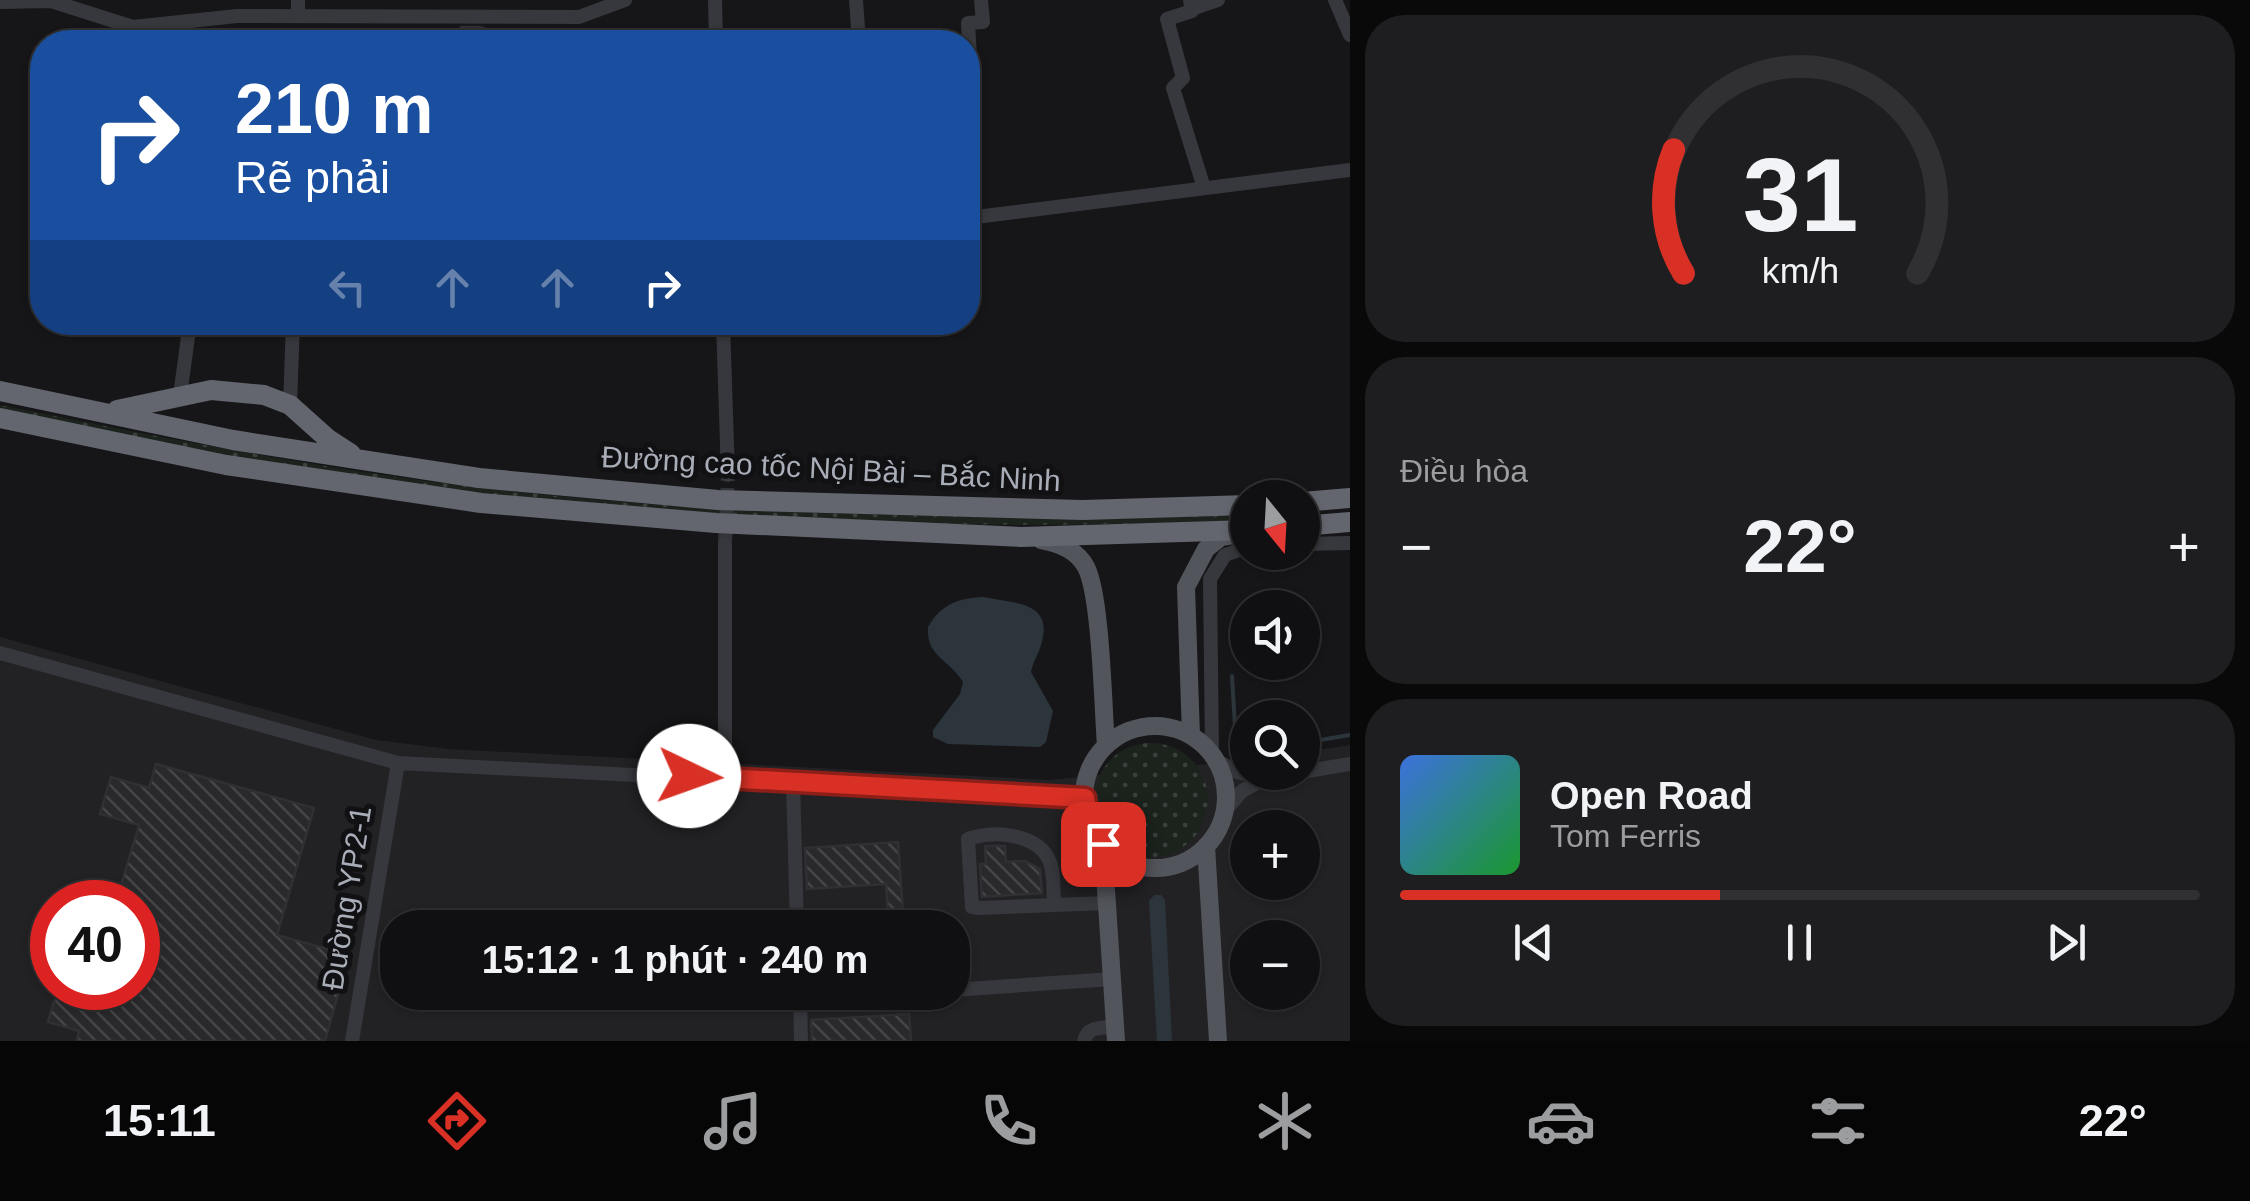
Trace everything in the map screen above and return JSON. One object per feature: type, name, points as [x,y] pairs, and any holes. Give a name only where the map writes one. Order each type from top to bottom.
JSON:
[{"type":"highway","points":[[100,412],[212,390],[245,392],[290,405],[328,438],[362,460]]},
{"type":"highway","name":"Đường cao tốc Nội Bài – Bắc Ninh","points":[[0,391],[233,440],[479,478],[718,500],[1082,510],[1230,505]]},
{"type":"highway","name":"Đường cao tốc Nội Bài – Bắc Ninh","points":[[0,418],[226,466],[481,503],[716,523],[1021,536],[1230,531]]},
{"type":"highway","points":[[1320,500],[1350,498]]},
{"type":"highway","points":[[1320,524],[1350,522]]},
{"type":"main road","points":[[1191,736],[1186,586],[1206,548],[1230,535]]},
{"type":"main road","points":[[1021,536],[1060,543],[1086,568],[1094,594],[1106,746]]},
{"type":"main road","points":[[1148,727],[1169,728],[1191,736],[1214,757],[1225,784],[1225,811],[1218,829],[1206,846],[1184,862],[1154,868],[1124,860],[1103,844],[1090,825],[1085,798],[1092,765],[1106,746],[1128,732],[1148,727]]},
{"type":"main road","points":[[1103,844],[1116,1034]]},
{"type":"main road","points":[[1206,846],[1218,1041]]},
{"type":"street","points":[[0,2],[52,0],[124,30]]},
{"type":"street","points":[[298,0],[298,16]]},
{"type":"street","points":[[157,30],[238,16],[579,18],[625,0]]},
{"type":"street","points":[[715,0],[716,30]]},
{"type":"street","points":[[856,0],[859,30]]},
{"type":"street","points":[[968,30],[968,24],[983,22],[981,0]]},
{"type":"street","points":[[1204,188],[1173,88],[1183,80],[1167,19],[1191,4],[1218,0]]},
{"type":"street","points":[[1334,0],[1350,35]]},
{"type":"street","points":[[980,216],[1350,170]]},
{"type":"street","points":[[180,396],[188,335]]},
{"type":"street","points":[[290,405],[293,335]]},
{"type":"street","points":[[723,335],[728,475]]},
{"type":"street","points":[[1320,544],[1350,543]]},
{"type":"street","points":[[725,544],[725,778]]},
{"type":"street","points":[[1230,553],[1224,555],[1210,579],[1214,757],[1230,767]]},
{"type":"street","points":[[0,653],[398,763],[1085,798]]},
{"type":"street","name":"Đường YP2-1","points":[[352,1041],[398,763]]},
{"type":"street","points":[[1320,769],[1350,764]]},
{"type":"street","points":[[792,781],[797,910]]},
{"type":"street","points":[[1225,811],[1242,790]]},
{"type":"street","points":[[1054,905],[1050,862],[1042,852],[1016,836],[968,839],[972,907],[1106,904]]},
{"type":"street","points":[[970,989],[1112,979]]},
{"type":"street","points":[[800,1010],[801,1041]]},
{"type":"street","points":[[1084,1041],[1086,1033],[1094,1028],[1116,1034]]},
{"type":"shaded area","points":[[0,405],[334,467],[626,502],[892,515],[1230,513],[1230,520],[892,523],[626,510],[402,486],[0,412]]},
{"type":"shaded area","points":[[983,597],[1027,606],[1041,618],[1042,641],[1031,672],[1053,711],[1046,742],[1040,747],[948,744],[933,737],[933,730],[960,694],[963,682],[935,652],[928,627],[951,604]]},
{"type":"shaded area","points":[[0,637],[376,740],[449,749],[1050,780],[1230,762],[1230,790],[1320,790],[1320,749],[1350,745],[1350,1041],[0,1041]]},
{"type":"shaded area","points":[[1151,743],[1173,747],[1192,759],[1204,778],[1208,800],[1204,822],[1192,841],[1173,853],[1151,857],[1129,853],[1110,841],[1098,822],[1094,800],[1098,778],[1110,759],[1129,747]]},
{"type":"shaded area","points":[[1154,895],[1165,900],[1172,1041],[1157,1041],[1149,901]]},
{"type":"building","points":[[480,27],[489,30],[460,30]]},
{"type":"building","points":[[156,764],[314,808],[277,935],[349,955],[325,1041],[77,1041],[79,1031],[48,1022],[52,1010],[160,1010],[160,880],[123,880],[139,825],[100,814],[111,777],[149,788]]},
{"type":"building","points":[[898,842],[903,910],[888,910],[886,884],[807,889],[805,848]]},
{"type":"building","points":[[985,846],[1005,846],[1006,862],[1025,861],[1040,869],[1042,893],[982,897],[980,864],[986,864]]},
{"type":"building","points":[[909,1014],[911,1041],[812,1041],[811,1020]]},
{"type":"waterway","points":[[1232,680],[1233,700]]},
{"type":"waterway","points":[[1320,740],[1350,735]]},
{"type":"tunnel","points":[[725,544],[728,475]]},
{"type":"route","points":[[689,776],[1085,798],[1090,825],[1103,844]]}]
